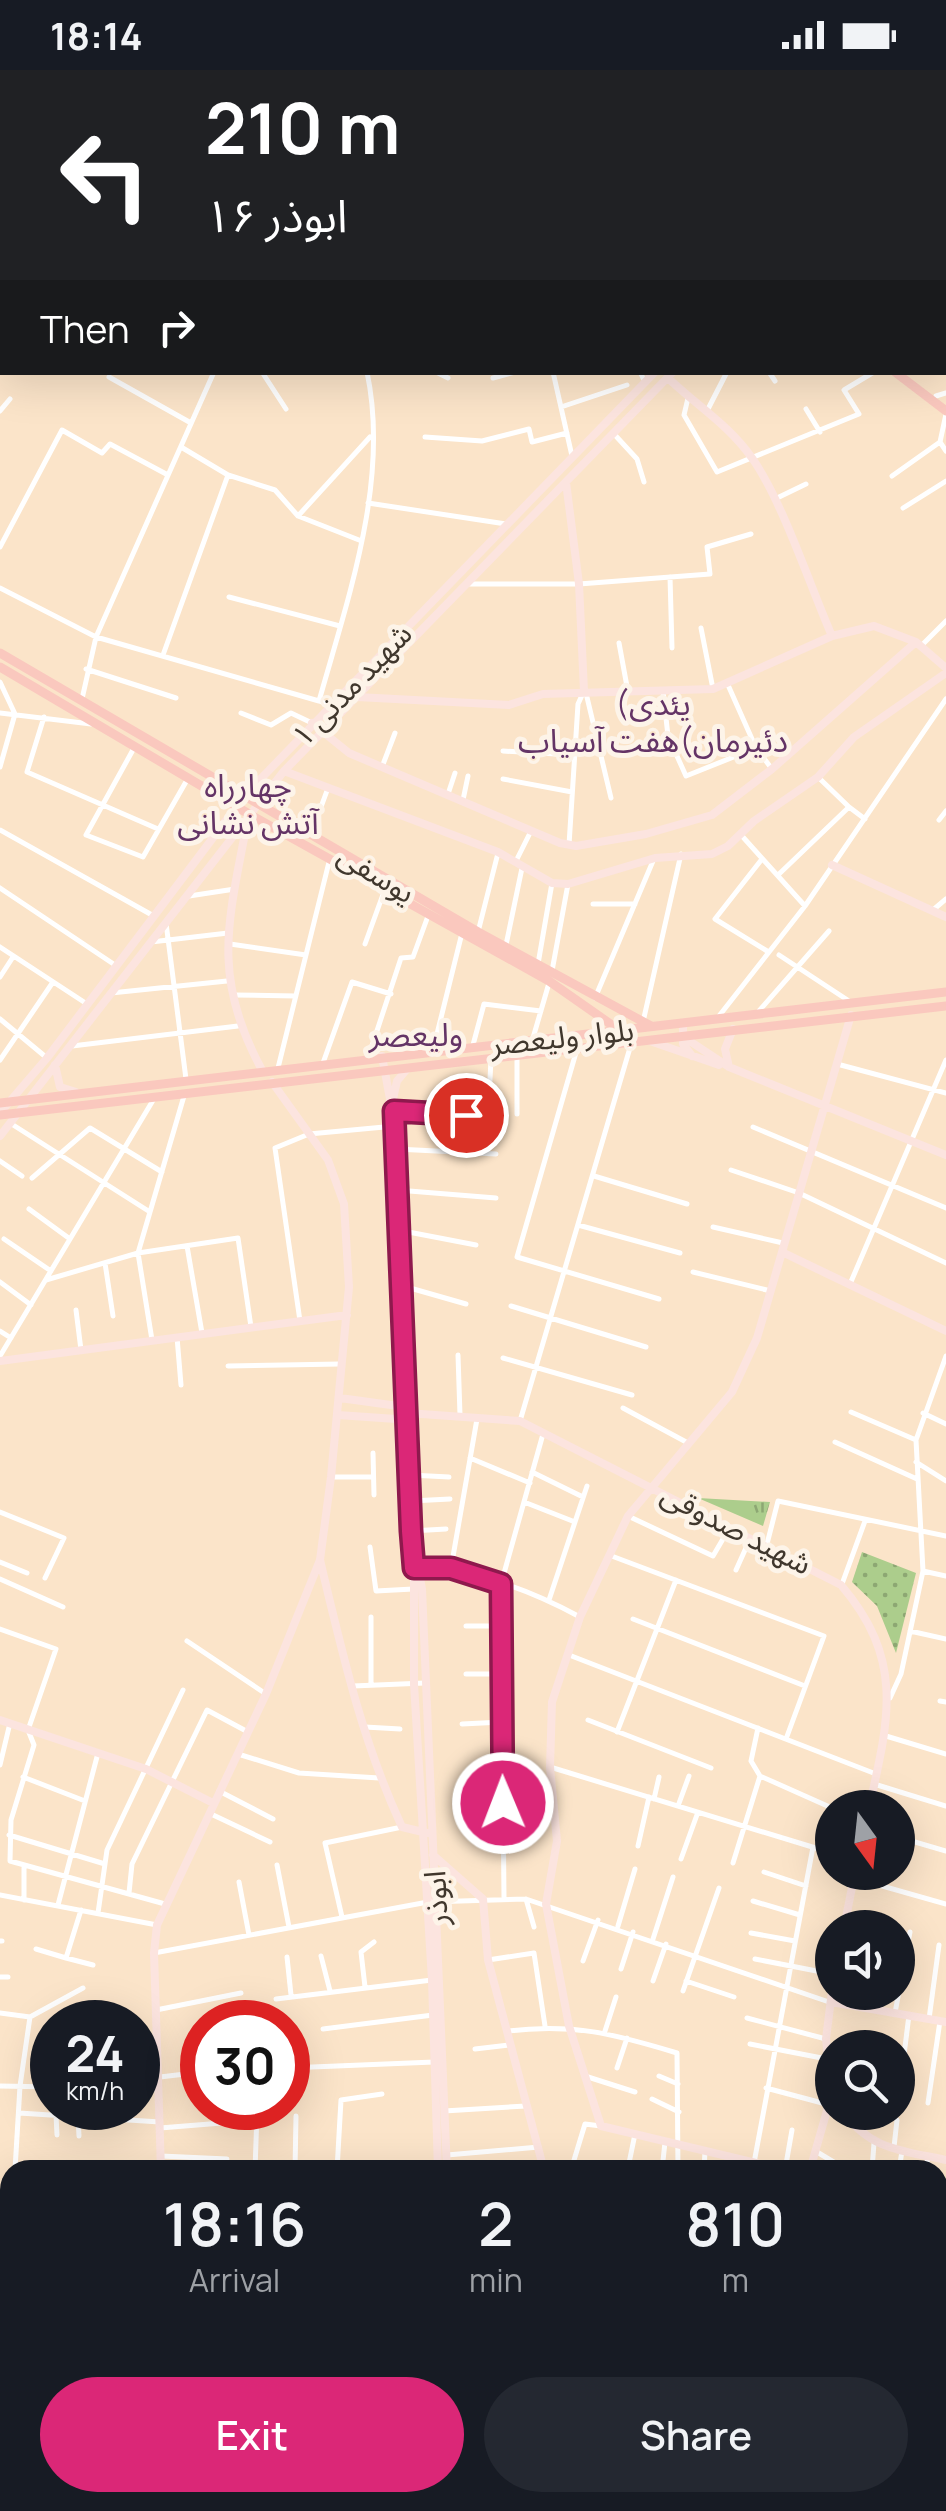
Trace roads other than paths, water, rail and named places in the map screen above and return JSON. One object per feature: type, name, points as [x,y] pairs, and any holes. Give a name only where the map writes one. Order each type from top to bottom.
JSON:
[{"type":"main road","points":[[899,375],[946,410]]},
{"type":"main road","points":[[910,375],[941,394],[946,410]]},
{"type":"main road","name":"یوسفی","points":[[0,653],[82,699],[171,760],[189,777],[249,814],[537,966],[619,1036]]},
{"type":"main road","name":"یوسفی","points":[[0,667],[136,744],[246,794],[462,933],[654,1027]]},
{"type":"main road","name":"بلوار ولیعصر","points":[[0,1114],[577,1046],[654,1027],[946,992]]},
{"type":"main road","name":"بلوار ولیعصر","points":[[5,1102],[473,1044],[532,1038],[619,1036],[645,1040],[946,1006]]},
{"type":"main road","points":[[614,1008],[619,1036]]},
{"type":"main road","points":[[262,1070],[271,1082]]},
{"type":"street","points":[[82,699],[96,636],[213,375]]},
{"type":"street","points":[[264,375],[286,409]]},
{"type":"street","points":[[319,701],[368,502],[372,434],[367,375]]},
{"type":"street","points":[[442,375],[448,378]]},
{"type":"street","points":[[492,378],[503,375]]},
{"type":"street","points":[[554,375],[572,456],[582,465]]},
{"type":"street","points":[[642,375],[646,382]]},
{"type":"street","name":"شهید مدنی ۱","points":[[0,1136],[30,1096],[87,1004],[246,794],[652,375]]},
{"type":"street","points":[[671,375],[688,398],[708,409],[753,459],[832,636]]},
{"type":"street","name":"شهید مدنی ۱","points":[[0,1114],[5,1102],[68,1047],[284,771],[671,375]]},
{"type":"street","points":[[708,409],[725,375]]},
{"type":"street","points":[[770,375],[775,381]]},
{"type":"street","points":[[688,398],[684,415],[717,472],[859,414],[844,390],[869,375]]},
{"type":"street","points":[[109,377],[191,424]]},
{"type":"street","points":[[561,408],[627,385]]},
{"type":"street","points":[[0,411],[10,398]]},
{"type":"street","points":[[806,408],[820,432]]},
{"type":"street","points":[[892,476],[940,442],[946,410]]},
{"type":"street","points":[[0,547],[62,430],[102,453],[110,444],[168,475]]},
{"type":"street","points":[[425,437],[482,442],[529,430],[532,442],[567,433]]},
{"type":"street","points":[[298,516],[372,434]]},
{"type":"street","points":[[614,434],[637,460],[644,482]]},
{"type":"street","points":[[940,442],[946,451]]},
{"type":"street","points":[[181,447],[228,475],[275,490],[298,516],[360,540]]},
{"type":"street","points":[[164,655],[228,475]]},
{"type":"street","points":[[903,508],[946,481]]},
{"type":"street","points":[[566,482],[579,584],[584,691],[578,704],[569,846]]},
{"type":"street","points":[[772,500],[806,484]]},
{"type":"street","points":[[368,502],[506,524]]},
{"type":"street","points":[[470,584],[579,584],[710,574],[707,547],[751,534]]},
{"type":"street","points":[[670,577],[672,648]]},
{"type":"street","points":[[0,588],[96,636],[319,701],[341,715]]},
{"type":"street","points":[[230,596],[340,626]]},
{"type":"street","points":[[241,713],[271,726],[291,713],[312,723],[349,753],[569,846],[646,834],[712,815],[946,621]]},
{"type":"street","points":[[284,771],[498,852],[552,883],[568,884],[654,858],[712,854],[742,836],[791,792],[818,777],[854,738],[946,671],[919,644],[874,626],[832,636],[728,685],[713,688],[543,694],[508,705],[358,697]]},
{"type":"street","points":[[701,628],[713,688]]},
{"type":"street","points":[[619,643],[628,692]]},
{"type":"street","points":[[86,669],[176,698]]},
{"type":"street","points":[[0,682],[16,714],[0,767]]},
{"type":"street","points":[[728,685],[756,748],[772,769]]},
{"type":"street","points":[[584,691],[592,704],[610,798]]},
{"type":"street","points":[[663,691],[668,736],[686,776],[756,748]]},
{"type":"street","points":[[717,1019],[805,906],[946,699]]},
{"type":"street","points":[[0,713],[104,725]]},
{"type":"street","points":[[44,717],[27,772],[158,829]]},
{"type":"street","points":[[382,767],[395,733]]},
{"type":"street","points":[[136,744],[86,835],[143,858],[189,777]]},
{"type":"street","points":[[504,751],[574,755]]},
{"type":"street","points":[[448,794],[455,774]]},
{"type":"street","points":[[463,800],[468,776]]},
{"type":"street","points":[[818,777],[865,820]]},
{"type":"street","points":[[503,780],[572,792]]},
{"type":"street","points":[[321,807],[328,788]]},
{"type":"street","points":[[778,875],[850,807]]},
{"type":"street","points":[[939,820],[946,811]]},
{"type":"street","points":[[249,814],[228,934],[228,981],[238,1026],[262,1070]]},
{"type":"street","points":[[0,830],[152,915]]},
{"type":"street","points":[[506,948],[520,863],[532,831]]},
{"type":"street","points":[[742,836],[805,906]]},
{"type":"street","points":[[478,932],[498,852]]},
{"type":"street","points":[[643,1022],[681,854]]},
{"type":"street","points":[[278,1068],[330,858]]},
{"type":"street","points":[[595,998],[654,858]]},
{"type":"street","points":[[762,859],[715,919],[767,951]]},
{"type":"street","points":[[832,865],[946,917]]},
{"type":"street","points":[[537,966],[552,883]]},
{"type":"street","points":[[366,944],[387,884]]},
{"type":"street","points":[[532,1038],[551,978],[568,884]]},
{"type":"street","points":[[0,888],[115,966]]},
{"type":"street","points":[[184,897],[235,888]]},
{"type":"street","points":[[932,910],[946,898]]},
{"type":"street","points":[[592,904],[635,904]]},
{"type":"street","points":[[368,1058],[402,958],[413,957],[429,913]]},
{"type":"street","points":[[166,921],[186,1079]]},
{"type":"street","points":[[757,1013],[829,930]]},
{"type":"street","points":[[140,933],[151,942],[228,934]]},
{"type":"street","points":[[433,1050],[462,933]]},
{"type":"street","points":[[227,944],[306,955]]},
{"type":"street","points":[[0,947],[87,1004]]},
{"type":"street","points":[[779,955],[852,1002]]},
{"type":"street","points":[[0,977],[14,956]]},
{"type":"street","points":[[111,993],[228,981]]},
{"type":"street","points":[[0,1060],[53,982]]},
{"type":"street","points":[[324,1063],[352,982],[391,994]]},
{"type":"street","points":[[230,994],[296,996]]},
{"type":"street","points":[[473,1044],[484,1004],[541,1012]]},
{"type":"street","points":[[601,2126],[569,2026],[546,1904],[557,1841],[550,1767],[552,1702],[580,1617],[628,1516],[732,1392],[774,1292],[851,1015]]},
{"type":"street","points":[[0,1019],[51,1061],[57,1084],[76,1092]]},
{"type":"street","points":[[683,1023],[682,1035],[694,1058]]},
{"type":"street","points":[[68,1047],[238,1026]]},
{"type":"street","points":[[728,1067],[725,1049],[734,1029]]},
{"type":"street","points":[[682,1035],[728,1067]]},
{"type":"street","points":[[645,1040],[728,1067],[946,1155]]},
{"type":"street","points":[[520,1421],[632,1041]]},
{"type":"street","points":[[577,1046],[518,1257],[659,1299]]},
{"type":"street","points":[[517,1114],[518,1053]]},
{"type":"street","points":[[382,1056],[382,1069]]},
{"type":"street","points":[[488,1119],[491,1056]]},
{"type":"street","points":[[850,1284],[946,1060]]},
{"type":"street","points":[[837,1064],[946,1093]]},
{"type":"street","points":[[393,1099],[397,1081],[412,1065]]},
{"type":"street","name":"ابوذر","points":[[382,1069],[393,1099],[395,1126],[414,1568],[410,1590],[414,1684],[432,1902],[446,2160]]},
{"type":"street","points":[[156,2000],[154,1953],[158,1925],[266,1694],[320,1560],[331,1476],[347,1315],[344,1204],[328,1160],[271,1082]]},
{"type":"street","points":[[152,1340],[138,1253],[186,1092]]},
{"type":"street","points":[[0,1358],[156,1096]]},
{"type":"street","points":[[394,1111],[466,1115]]},
{"type":"street","points":[[10,1123],[150,1212]]},
{"type":"street","points":[[300,1321],[274,1148],[310,1134],[395,1126]]},
{"type":"street","points":[[752,1127],[946,1208]]},
{"type":"street","points":[[32,1178],[90,1128],[162,1172]]},
{"type":"street","points":[[396,1149],[496,1154]]},
{"type":"street","points":[[0,1161],[22,1176]]},
{"type":"street","points":[[731,1170],[799,1194],[946,1263]]},
{"type":"street","points":[[593,1176],[687,1204]]},
{"type":"street","points":[[397,1190],[496,1198]]},
{"type":"street","points":[[30,1209],[70,1238]]},
{"type":"street","points":[[578,1225],[680,1253]]},
{"type":"street","points":[[713,1227],[785,1249],[946,1330]]},
{"type":"street","points":[[398,1230],[476,1244]]},
{"type":"street","points":[[45,1280],[138,1253],[238,1238],[251,1327]]},
{"type":"street","points":[[4,1239],[51,1271]]},
{"type":"street","points":[[187,1246],[202,1334]]},
{"type":"street","points":[[106,1263],[112,1316]]},
{"type":"street","points":[[693,1272],[774,1292]]},
{"type":"street","points":[[0,1282],[30,1305]]},
{"type":"street","points":[[400,1285],[466,1304]]},
{"type":"street","points":[[511,1306],[646,1347]]},
{"type":"street","points":[[76,1310],[81,1350]]},
{"type":"street","points":[[0,1358],[347,1315]]},
{"type":"street","points":[[0,1331],[10,1338]]},
{"type":"street","points":[[177,1337],[181,1385]]},
{"type":"street","points":[[458,1355],[460,1415]]},
{"type":"street","points":[[890,1698],[900,1674],[923,1571],[916,1440],[946,1356]]},
{"type":"street","points":[[504,1358],[632,1395]]},
{"type":"street","points":[[228,1366],[343,1364]]},
{"type":"street","points":[[338,1415],[396,1419],[407,1413],[398,1406],[340,1398]]},
{"type":"street","points":[[624,1408],[691,1444]]},
{"type":"street","points":[[851,1412],[916,1440]]},
{"type":"street","name":"شهید صدوقی","points":[[407,1413],[520,1421],[654,1485],[841,1584],[861,1608],[877,1642],[890,1698],[886,1736],[873,1790]]},
{"type":"street","points":[[923,1413],[946,1424]]},
{"type":"street","points":[[451,1568],[478,1416]]},
{"type":"street","points":[[504,1897],[501,1584],[544,1432]]},
{"type":"street","points":[[835,1442],[917,1478]]},
{"type":"street","points":[[374,1453],[374,1495]]},
{"type":"street","points":[[470,1458],[530,1482]]},
{"type":"street","points":[[916,1462],[946,1481]]},
{"type":"street","points":[[532,1472],[583,1497]]},
{"type":"street","points":[[331,1476],[373,1477]]},
{"type":"street","points":[[410,1476],[450,1477]]},
{"type":"street","points":[[549,1600],[587,1486]]},
{"type":"street","points":[[410,1501],[450,1499]]},
{"type":"street","points":[[768,1544],[778,1501],[946,1536]]},
{"type":"street","points":[[524,1502],[575,1522]]},
{"type":"street","points":[[0,1512],[64,1538],[45,1578]]},
{"type":"street","points":[[628,1516],[714,1556],[730,1526]]},
{"type":"street","points":[[841,1584],[865,1521]]},
{"type":"street","points":[[411,1531],[446,1529]]},
{"type":"street","points":[[736,1570],[752,1537]]},
{"type":"street","points":[[370,1547],[376,1591],[422,1589]]},
{"type":"street","points":[[609,1554],[824,1636],[786,1739]]},
{"type":"street","points":[[320,1560],[350,1687],[379,1778],[402,1827]]},
{"type":"street","points":[[0,1562],[27,1574]]},
{"type":"street","points":[[414,1568],[451,1568],[549,1600],[580,1617]]},
{"type":"street","name":"ابوذر","points":[[414,1568],[422,1589],[427,1833],[433,1854],[438,2160]]},
{"type":"street","points":[[923,1571],[946,1576]]},
{"type":"street","points":[[0,1579],[63,1608]]},
{"type":"street","points":[[618,1732],[676,1580]]},
{"type":"street","points":[[370,1618],[371,1684]]},
{"type":"street","points":[[633,1619],[805,1686]]},
{"type":"street","points":[[466,1626],[502,1626]]},
{"type":"street","points":[[0,1628],[56,1648],[28,1730],[34,1745],[9,1835],[10,1862],[166,1904]]},
{"type":"street","points":[[910,1630],[946,1639]]},
{"type":"street","points":[[187,1642],[266,1694]]},
{"type":"street","points":[[567,1654],[946,1806]]},
{"type":"street","points":[[466,1674],[502,1674]]},
{"type":"street","points":[[350,1687],[425,1683]]},
{"type":"street","points":[[98,1913],[105,1864],[182,1690]]},
{"type":"street","points":[[129,1894],[132,1864],[207,1710],[248,1732]]},
{"type":"street","points":[[588,1720],[711,1768]]},
{"type":"street","points":[[0,1765],[5,1721],[146,1769],[213,1802]]},
{"type":"street","points":[[462,1724],[502,1722]]},
{"type":"street","points":[[362,1726],[400,1729]]},
{"type":"street","points":[[758,1728],[751,1761],[760,1776],[815,1800]]},
{"type":"street","points":[[886,1736],[946,1754]]},
{"type":"street","points":[[58,1906],[98,1753]]},
{"type":"street","points":[[238,1754],[300,1773],[379,1778]]},
{"type":"street","points":[[550,1767],[813,1847],[766,2088],[760,2160]]},
{"type":"street","points":[[466,1773],[503,1771]]},
{"type":"street","points":[[678,1806],[689,1776]]},
{"type":"street","points":[[733,1864],[760,1776]]},
{"type":"street","points":[[23,1777],[84,1801]]},
{"type":"street","points":[[638,1846],[659,1777]]},
{"type":"street","points":[[219,1791],[273,1819]]},
{"type":"street","points":[[208,1812],[270,1842]]},
{"type":"street","points":[[681,1859],[698,1812]]},
{"type":"street","points":[[342,1918],[325,1842],[402,1827],[427,1833]]},
{"type":"street","points":[[9,1835],[105,1864]]},
{"type":"street","points":[[915,1842],[946,1851]]},
{"type":"street","points":[[433,1854],[483,1898],[488,1960],[542,2160]]},
{"type":"street","points":[[277,1865],[289,1927]]},
{"type":"street","points":[[24,1867],[24,1900]]},
{"type":"street","points":[[618,1926],[635,1870]]},
{"type":"street","points":[[764,1872],[806,1886]]},
{"type":"street","points":[[653,1939],[673,1876]]},
{"type":"street","points":[[238,1882],[249,1935]]},
{"type":"street","points":[[684,1991],[719,1888]]},
{"type":"street","points":[[902,1890],[946,1904]]},
{"type":"street","points":[[0,1895],[158,1925]]},
{"type":"street","points":[[526,1898],[534,1926]]},
{"type":"street","points":[[154,1953],[432,1902],[526,1898],[618,1926],[815,1998]]},
{"type":"street","points":[[753,1900],[800,1916]]},
{"type":"street","points":[[66,1958],[81,1910]]},
{"type":"street","points":[[583,1961],[598,1920]]},
{"type":"street","points":[[621,1969],[633,1932]]},
{"type":"street","points":[[751,1933],[795,1941]]},
{"type":"street","points":[[364,1987],[361,1952],[374,1942]]},
{"type":"street","points":[[653,1981],[666,1944]]},
{"type":"street","points":[[929,2019],[939,1946]]},
{"type":"street","points":[[36,1949],[93,1964]]},
{"type":"street","points":[[488,1960],[534,1952],[545,2026]]},
{"type":"street","points":[[321,1956],[330,1991]]},
{"type":"street","points":[[287,1957],[291,1996]]},
{"type":"street","points":[[755,1959],[815,1971]]},
{"type":"street","points":[[276,1999],[432,1980]]},
{"type":"street","points":[[686,1981],[734,1996]]},
{"type":"street","points":[[60,2000],[82,1988]]},
{"type":"street","points":[[160,2009],[241,1993]]},
{"type":"street","points":[[605,2031],[616,1997]]},
{"type":"street","points":[[878,2010],[943,2021],[928,2103]]},
{"type":"street","points":[[0,2013],[30,2017],[20,2086],[16,2160]]},
{"type":"street","points":[[323,2030],[433,2014]]},
{"type":"street","points":[[907,2030],[909,2016]]},
{"type":"street","points":[[748,2018],[815,2037]]},
{"type":"street","points":[[505,2031],[569,2026],[605,2031],[677,2053],[679,2160]]},
{"type":"street","points":[[617,2068],[626,2038]]},
{"type":"street","points":[[750,2044],[815,2057]]},
{"type":"street","points":[[474,2049],[509,2045]]},
{"type":"street","points":[[310,2067],[434,2062]]},
{"type":"street","points":[[160,2077],[180,2075]]},
{"type":"street","points":[[659,2076],[678,2084]]},
{"type":"street","points":[[588,2077],[635,2092]]},
{"type":"street","points":[[0,2086],[30,2086]]},
{"type":"street","points":[[766,2088],[815,2101]]},
{"type":"street","points":[[338,2160],[341,2100],[382,2094]]},
{"type":"street","points":[[652,2098],[679,2112]]},
{"type":"street","points":[[444,2111],[526,2106]]},
{"type":"street","points":[[19,2113],[30,2114]]},
{"type":"street","points":[[160,2125],[180,2124]]},
{"type":"street","points":[[574,2160],[585,2124],[740,2160]]},
{"type":"street","points":[[57,2130],[57,2136]]},
{"type":"street","points":[[78,2130],[78,2136]]},
{"type":"street","points":[[160,2130],[160,2160]]},
{"type":"street","points":[[255,2160],[256,2130]]},
{"type":"street","points":[[295,2160],[296,2130]]},
{"type":"street","points":[[787,2160],[792,2130]]},
{"type":"street","points":[[814,2160],[821,2130]]},
{"type":"street","points":[[856,2130],[874,2144],[946,2160]]},
{"type":"street","points":[[898,2130],[898,2160]]},
{"type":"street","points":[[629,2160],[634,2134]]},
{"type":"street","points":[[663,2160],[665,2142]]},
{"type":"street","points":[[873,2160],[874,2144]]},
{"type":"street","points":[[446,2155],[539,2147]]},
{"type":"street","points":[[705,2151],[705,2160]]},
{"type":"street","points":[[817,2152],[830,2160]]},
{"type":"street","points":[[160,2156],[226,2159]]},
{"type":"street","points":[[927,2160],[928,2156]]},
{"type":"district","name":"(یئدی دئیرمان)هفت آسیاب","points":[[653,722]]},
{"type":"district","name":"چهارراه آتش نشانی","points":[[248,804]]},
{"type":"district","name":"ولیعصر","points":[[416,1034]]}]
